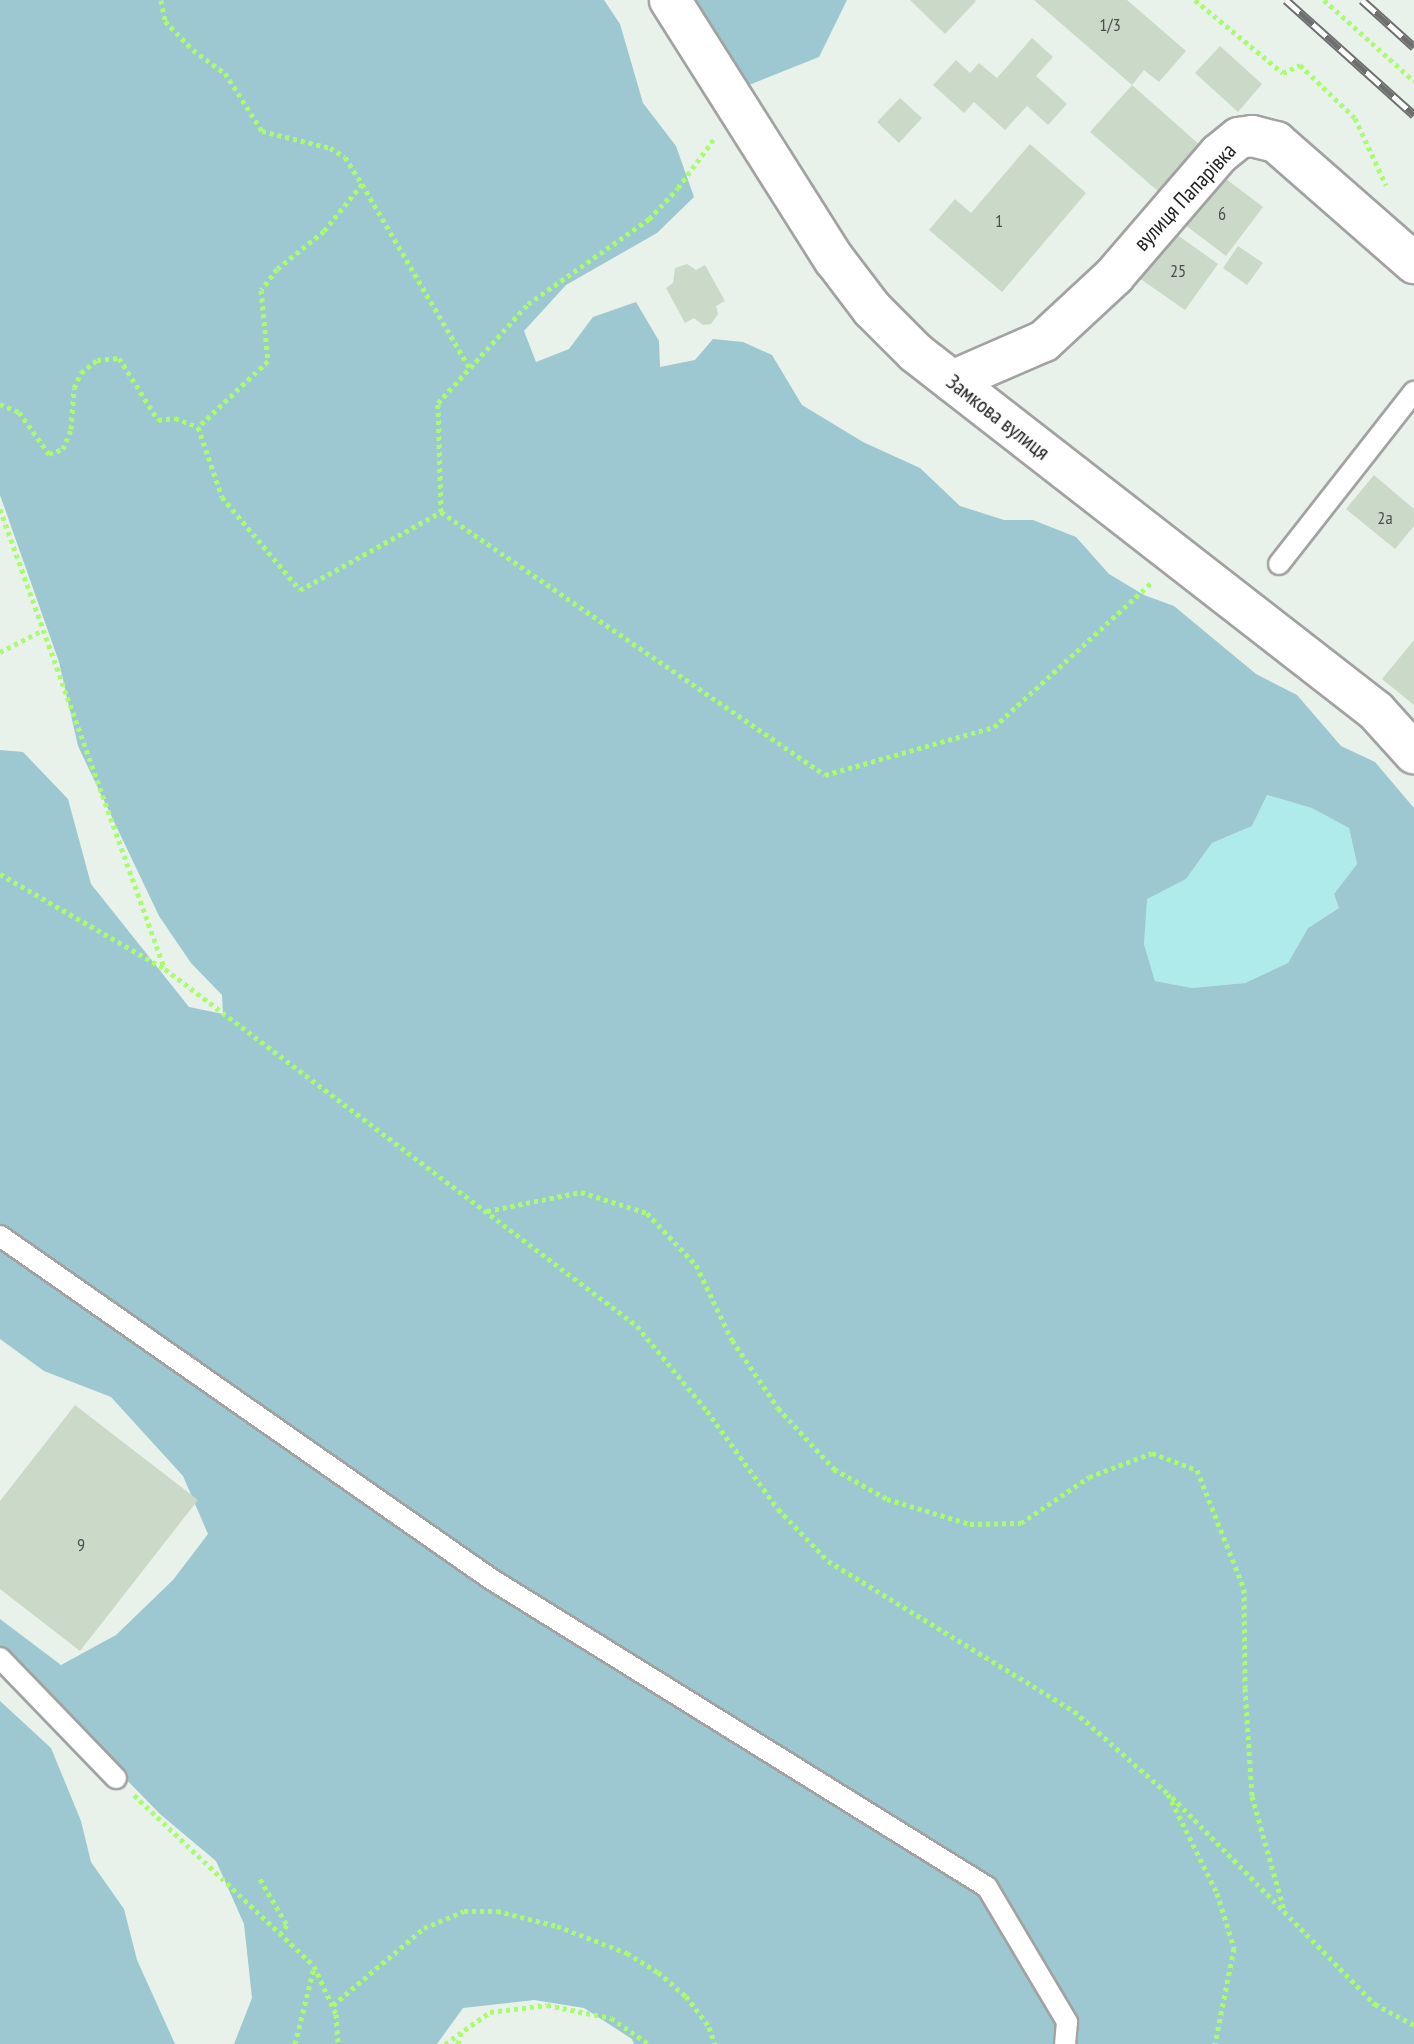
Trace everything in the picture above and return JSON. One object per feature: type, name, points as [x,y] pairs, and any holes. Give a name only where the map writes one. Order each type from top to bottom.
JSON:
[{"type":"street","name":"Замкова вулиця","points":[[670,0],[834,259],[872,309],[916,353],[1376,711],[1414,753]]},
{"type":"street","name":"вулиця Папарівка","points":[[952,381],[1044,341],[1114,276],[1219,154],[1239,138],[1252,136],[1276,142],[1414,263]]},
{"type":"lane","points":[[1279,564],[1414,392]]},
{"type":"lane","points":[[0,1236],[491,1579],[987,1887],[1067,2022],[1065,2044]]},
{"type":"lane","points":[[0,1658],[116,1778]]},
{"type":"path","points":[[161,0],[165,21],[193,50],[225,73],[262,131],[330,148],[345,157],[470,369]]},
{"type":"path","points":[[1195,0],[1283,73],[1300,65],[1355,118],[1380,179],[1389,189]]},
{"type":"path","points":[[1324,0],[1414,81]]},
{"type":"path","points":[[441,512],[438,403],[528,304],[649,219],[678,188],[738,106]]},
{"type":"path","points":[[198,427],[268,361],[261,290],[277,269],[324,231],[362,184]]},
{"type":"path","points":[[0,404],[19,412],[49,454],[63,449],[71,429],[74,388],[81,373],[97,360],[119,358],[158,420],[175,418],[198,427],[222,497],[300,590],[441,512]]},
{"type":"path","points":[[0,509],[165,969]]},
{"type":"path","points":[[441,512],[825,775],[994,727],[1152,582]]},
{"type":"path","points":[[0,652],[43,630]]},
{"type":"path","points":[[0,874],[165,969],[637,1326],[707,1411],[778,1509],[828,1561],[1074,1711],[1168,1794],[1375,2004],[1414,2025]]},
{"type":"path","points":[[487,1211],[581,1192],[647,1213],[696,1265],[732,1340],[778,1408],[834,1469],[887,1499],[970,1524],[1021,1523],[1089,1477],[1152,1453],[1197,1470],[1244,1589],[1245,1688],[1252,1796],[1284,1910]]},
{"type":"path","points":[[116,1778],[314,1966],[333,2005],[338,2024],[338,2044]]},
{"type":"path","points":[[1168,1794],[1217,1893],[1234,1948],[1215,2044]]},
{"type":"path","points":[[260,1879],[287,1925],[281,1933]]},
{"type":"path","points":[[333,2005],[424,1928],[464,1911],[497,1911],[557,1926],[627,1953],[658,1972],[686,1996],[709,2027],[715,2044]]},
{"type":"path","points":[[295,2044],[314,1966]]},
{"type":"path","points":[[445,2044],[499,2009],[547,2005],[611,2018],[649,2044]]},
{"type":"path","points":[[458,2044],[461,2031]]},
{"type":"shaded area","points":[[0,0],[604,0],[620,24],[643,103],[676,146],[694,197],[657,233],[566,285],[524,331],[536,362],[569,349],[593,317],[636,302],[659,341],[660,367],[695,360],[713,339],[743,342],[772,355],[802,405],[863,442],[920,468],[960,506],[1004,520],[1033,520],[1076,537],[1109,574],[1144,595],[1174,606],[1256,674],[1297,695],[1341,746],[1375,762],[1414,808],[1414,2044],[634,2044],[632,2039],[584,2008],[534,2000],[463,2008],[437,2044],[234,2044],[252,1998],[244,1924],[216,1861],[160,1814],[0,1650],[0,1619],[61,1665],[116,1635],[173,1580],[208,1534],[183,1476],[111,1397],[44,1371],[0,1339],[0,750],[23,752],[68,799],[91,884],[189,1007],[223,1014],[222,995],[191,963],[159,916],[78,746],[59,662],[0,495]],"holes":[[[1267,795],[1312,808],[1349,828],[1357,864],[1334,894],[1339,908],[1308,928],[1288,963],[1245,983],[1192,988],[1155,981],[1144,944],[1147,899],[1186,879],[1212,843],[1252,826]]]},
{"type":"shaded area","points":[[684,0],[847,0],[819,57],[744,87]]},
{"type":"shaded area","points":[[1267,795],[1313,808],[1349,828],[1357,864],[1334,894],[1339,908],[1308,928],[1288,963],[1245,983],[1192,988],[1155,981],[1144,944],[1146,899],[1186,879],[1212,843],[1252,826]]},
{"type":"shaded area","points":[[0,1701],[51,1748],[81,1821],[91,1862],[124,1909],[137,1960],[175,2044],[0,2044]]},
{"type":"building","points":[[910,0],[975,0],[976,1],[945,34]]},
{"type":"building","points":[[1034,0],[1127,0],[1186,51],[1159,82],[1144,70],[1132,85]]},
{"type":"building","points":[[1032,38],[1053,57],[1036,76],[1067,104],[1048,125],[1027,106],[1005,130],[974,102],[964,113],[933,85],[956,60],[970,73],[979,63],[997,78]]},
{"type":"building","points":[[1220,46],[1262,84],[1238,112],[1195,73]]},
{"type":"building","points":[[1132,85],[1201,146],[1160,193],[1090,132]]},
{"type":"building","points":[[900,98],[922,118],[899,143],[877,122]]},
{"type":"building","points":[[1030,144],[1086,193],[1002,292],[929,230],[955,199],[971,213]]},
{"type":"building","points":[[1217,172],[1263,207],[1226,256],[1180,221]]},
{"type":"building","points":[[1172,231],[1218,264],[1185,310],[1139,278]]},
{"type":"building","points":[[1238,246],[1263,263],[1247,285],[1223,268]]},
{"type":"building","points":[[687,264],[696,270],[705,265],[725,301],[716,306],[718,314],[711,324],[703,325],[694,318],[685,323],[666,288],[673,283],[675,268]]},
{"type":"building","points":[[1374,475],[1414,509],[1414,526],[1395,549],[1346,509]]},
{"type":"building","points":[[1414,640],[1414,705],[1382,679]]},
{"type":"building","points":[[75,1405],[198,1500],[80,1651],[0,1589],[0,1501]]},
{"type":"railway","points":[[1286,0],[1414,115]]},
{"type":"railway","points":[[1362,0],[1414,47]]}]
